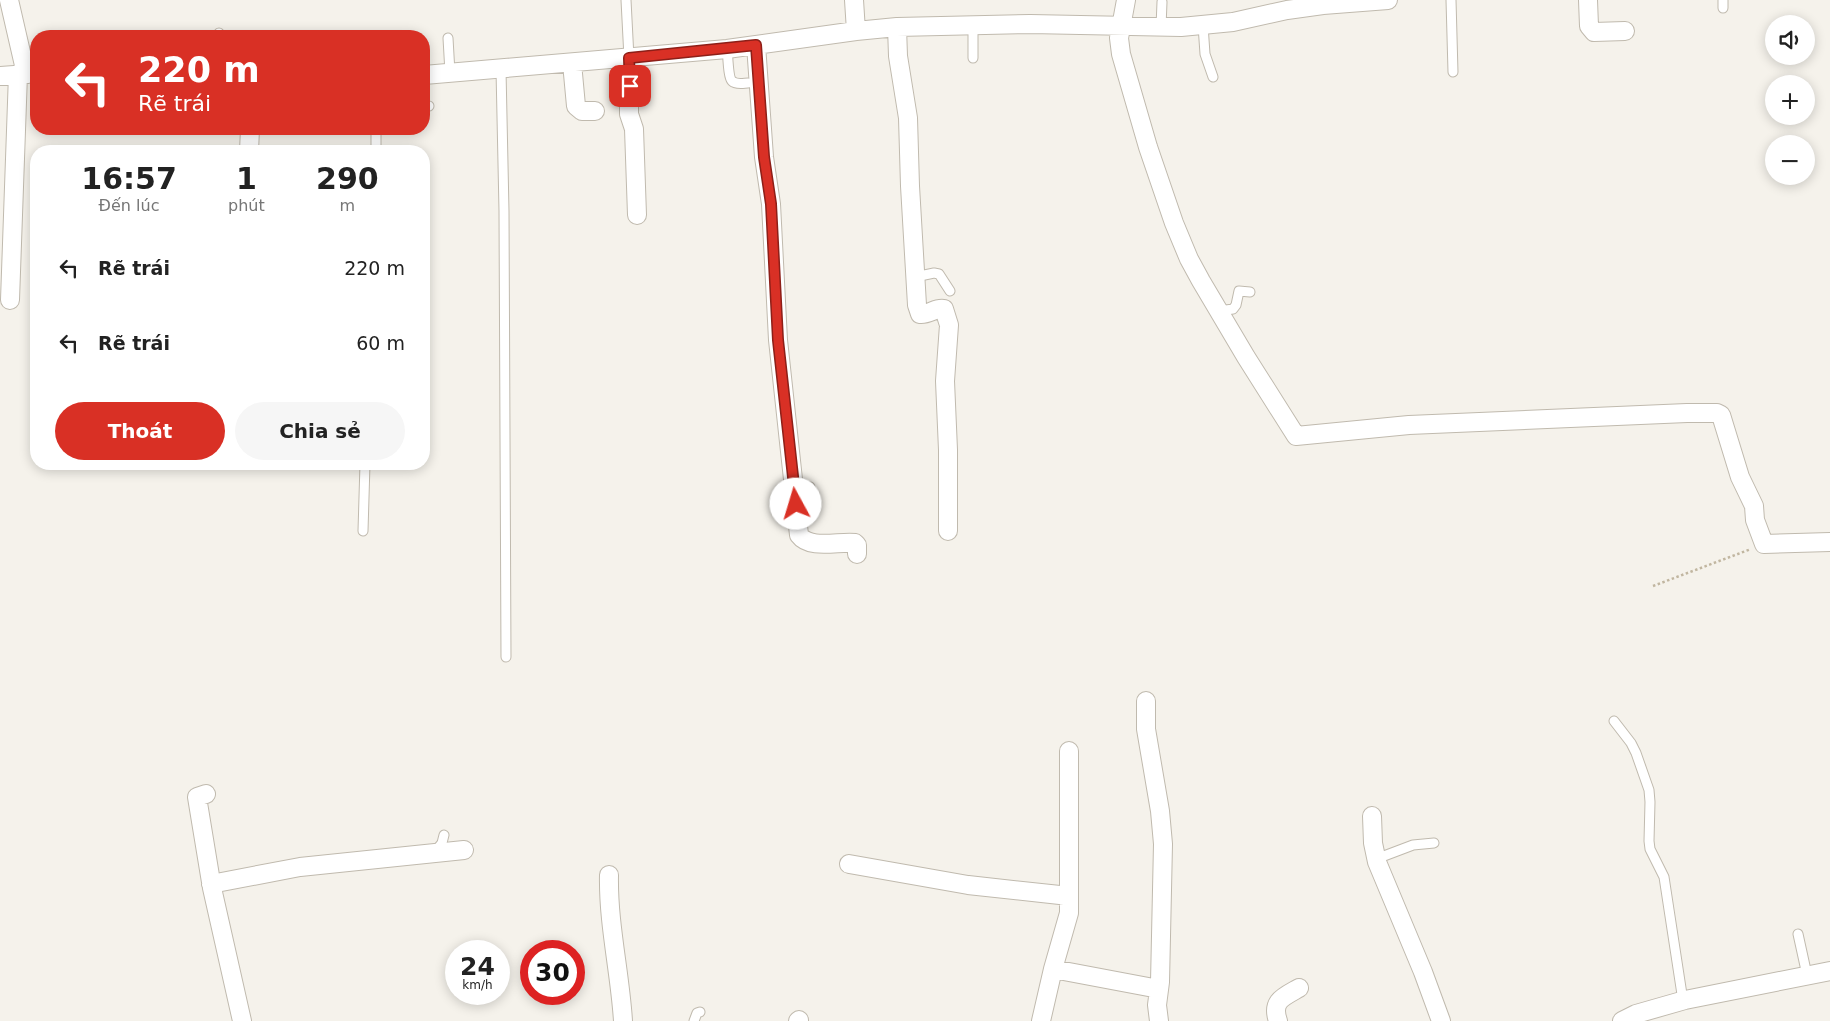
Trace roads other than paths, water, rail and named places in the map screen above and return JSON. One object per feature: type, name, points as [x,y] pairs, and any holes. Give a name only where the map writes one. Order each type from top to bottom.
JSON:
[{"type":"street","points":[[9,0],[27,74],[10,300]]},
{"type":"street","points":[[854,0],[856,31]]},
{"type":"street","points":[[1126,0],[1119,38],[1120,54],[1148,147],[1189,259],[1246,357],[1296,436],[1409,425],[1687,413],[1719,414],[1740,478],[1754,506],[1755,520],[1764,544],[1830,542]]},
{"type":"street","points":[[430,76],[756,45],[897,27],[1030,24],[1161,27],[1203,25],[1233,22],[1288,10],[1323,5],[1388,0]]},
{"type":"street","points":[[1588,0],[1589,26],[1594,32],[1625,31]]},
{"type":"street","points":[[897,27],[898,56],[908,118],[916,300],[919,313],[924,314],[943,308],[948,325],[945,381],[948,450],[948,531]]},
{"type":"street","points":[[756,45],[764,157],[771,204],[778,340],[799,535],[803,539],[815,544],[855,543],[857,545],[857,554]]},
{"type":"street","points":[[629,58],[629,114],[634,129],[637,215]]},
{"type":"street","points":[[572,63],[576,106],[582,111],[595,110]]},
{"type":"street","points":[[0,76],[27,74]]},
{"type":"street","points":[[1146,701],[1146,729],[1160,811],[1163,844],[1159,1021]]},
{"type":"street","points":[[1041,1021],[1053,969],[1068,922],[1070,896],[1069,751]]},
{"type":"street","points":[[206,794],[197,797],[196,800],[242,1021]]},
{"type":"street","points":[[1372,816],[1376,859],[1441,1021]]},
{"type":"street","points":[[212,884],[300,867],[464,850]]},
{"type":"street","points":[[849,864],[968,885],[1070,896]]},
{"type":"street","points":[[609,875],[612,938],[621,990],[623,1021]]},
{"type":"street","points":[[1053,969],[1159,989]]},
{"type":"street","points":[[1622,1021],[1636,1014],[1682,1001],[1830,971]]},
{"type":"street","points":[[1278,1021],[1275,1010],[1277,1002],[1299,988]]},
{"type":"lane","points":[[626,0],[629,58]]},
{"type":"lane","points":[[1451,0],[1453,72]]},
{"type":"lane","points":[[1161,27],[1162,2]]},
{"type":"lane","points":[[1203,25],[1205,54],[1213,77]]},
{"type":"lane","points":[[973,26],[973,58]]},
{"type":"lane","points":[[448,38],[450,74]]},
{"type":"lane","points":[[727,48],[732,81],[735,83],[748,83]]},
{"type":"lane","points":[[501,70],[504,211],[506,657]]},
{"type":"lane","points":[[915,277],[934,273],[939,274],[950,292]]},
{"type":"lane","points":[[1219,311],[1233,309],[1236,305],[1239,291],[1250,292]]},
{"type":"lane","points":[[363,531],[365,470]]},
{"type":"lane","points":[[796,504],[810,504],[810,487]]},
{"type":"lane","points":[[1614,721],[1636,753],[1649,790],[1650,849],[1664,877],[1682,1001]]},
{"type":"lane","points":[[433,854],[442,843],[444,836]]},
{"type":"lane","points":[[1376,859],[1413,845],[1434,844]]},
{"type":"lane","points":[[1798,934],[1807,975]]},
{"type":"lane","points":[[694,1021],[697,1013],[700,1012]]}]
